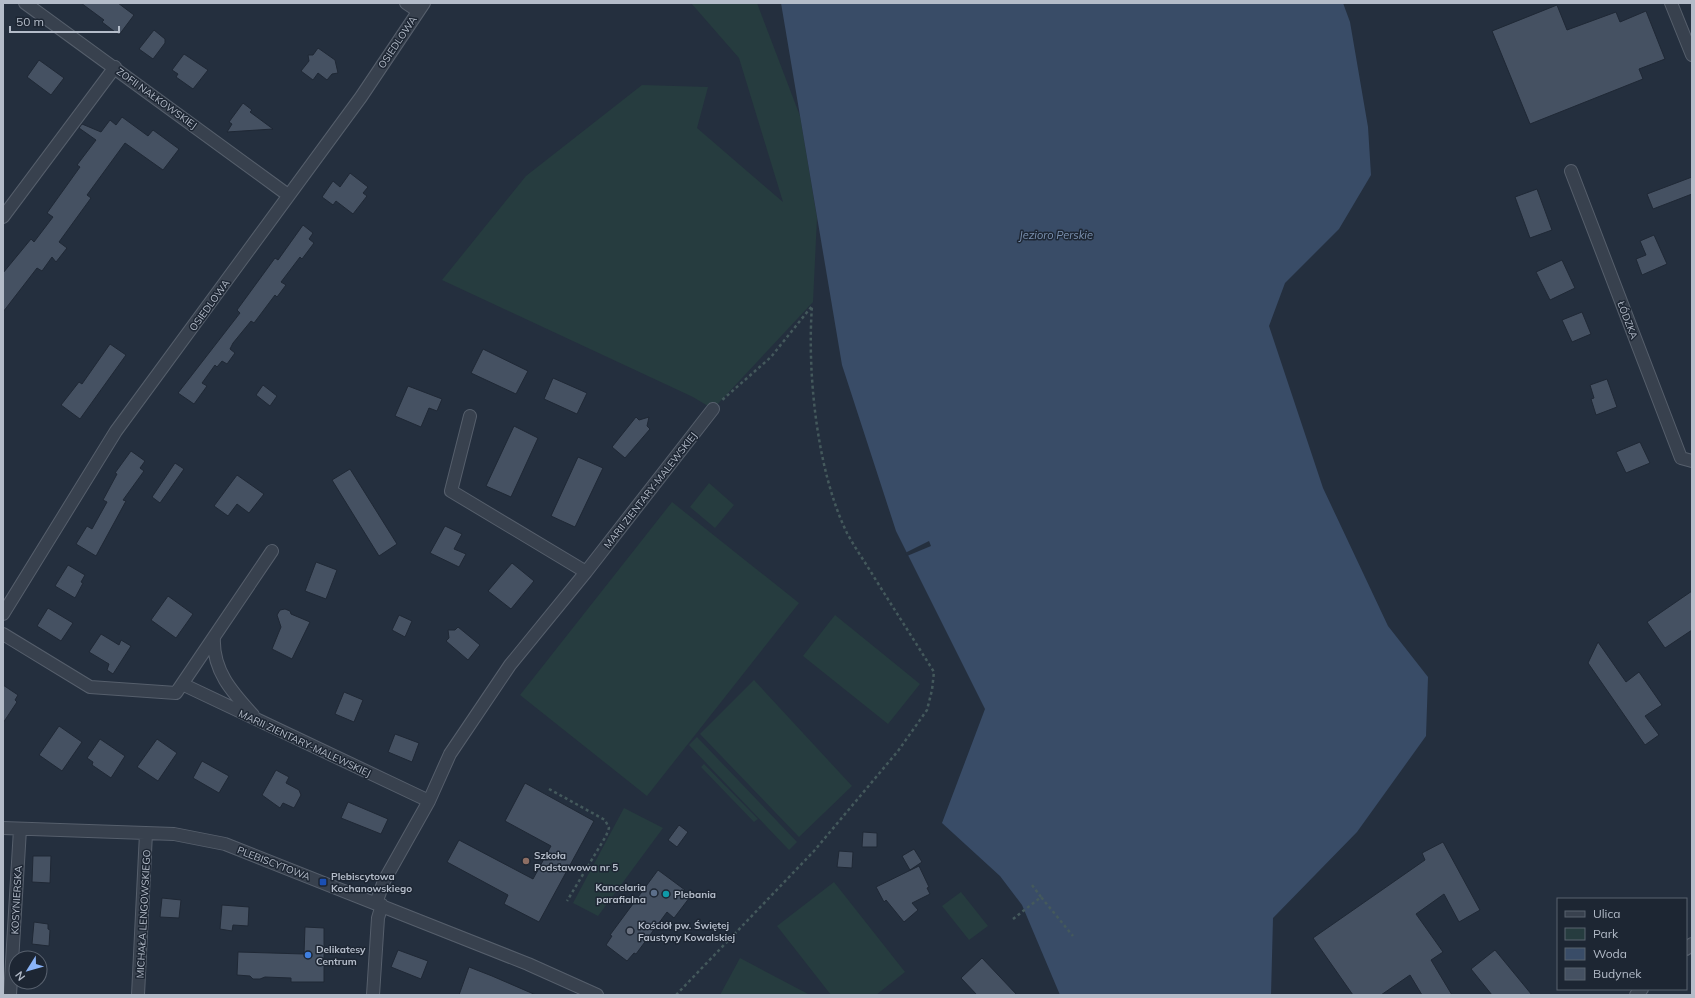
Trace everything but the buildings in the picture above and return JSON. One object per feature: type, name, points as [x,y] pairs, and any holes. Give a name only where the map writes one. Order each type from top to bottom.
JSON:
[{"type":"street","name":"ZOFII NAŁKOWSKIEJ","points":[[25,3],[115,67],[288,195]]},
{"type":"street","points":[[406,3],[421,7]]},
{"type":"street","points":[[1671,3],[1692,55]]},
{"type":"street","name":"OSIEDLOWA","points":[[3,614],[116,432],[360,97],[421,7]]},
{"type":"street","points":[[3,217],[115,67]]},
{"type":"street","name":"ŁÓDZKA","points":[[1571,171],[1681,458],[1692,461]]},
{"type":"street","name":"MARII ZIENTARY-MALEWSKIEJ","points":[[373,995],[379,904],[384,881],[429,801],[450,754],[510,665],[586,572],[713,409]]},
{"type":"street","points":[[470,416],[451,491],[586,572]]},
{"type":"street","points":[[3,634],[90,687],[176,693],[272,551]]},
{"type":"street","points":[[214,637],[213,651],[220,670],[235,694],[256,719]]},
{"type":"street","name":"MARII ZIENTARY-MALEWSKIEJ","points":[[182,684],[429,801]]},
{"type":"street","name":"PLEBISCYTOWA","points":[[3,828],[174,834],[225,844],[528,964],[597,995]]},
{"type":"street","name":"KOSYNIERSKA","points":[[10,995],[20,829]]},
{"type":"street","name":"MICHAŁA LENGOWSKIEGO","points":[[138,995],[146,833]]},
{"type":"path","points":[[676,995],[814,851],[898,751],[927,710],[932,690],[934,672],[847,533],[829,486],[810,372],[809,338],[812,306],[771,357],[713,409]]},
{"type":"path","points":[[549,789],[605,820],[608,828],[606,836],[567,901]]},
{"type":"path","points":[[1032,885],[1073,936]]},
{"type":"path","points":[[1013,919],[1041,897]]},
{"type":"green space","points":[[691,3],[757,3],[800,116],[817,218],[813,302],[713,409],[693,397],[442,280],[526,176],[642,85],[708,87],[697,128],[783,202],[739,58]]},
{"type":"green space","points":[[709,483],[734,505],[715,528],[690,507]]},
{"type":"green space","points":[[672,502],[799,603],[647,796],[520,695]]},
{"type":"green space","points":[[835,615],[920,684],[888,724],[803,656]]},
{"type":"green space","points":[[754,680],[852,786],[799,837],[700,734]]},
{"type":"green space","points":[[697,737],[797,842],[789,850],[689,745]]},
{"type":"green space","points":[[704,764],[758,819],[754,822],[701,767]]},
{"type":"green space","points":[[624,808],[663,828],[598,916],[573,903]]},
{"type":"green space","points":[[834,882],[905,972],[876,995],[831,995],[777,926]]},
{"type":"green space","points":[[961,892],[988,926],[969,940],[942,906]]},
{"type":"green space","points":[[740,958],[810,995],[720,995]]},
{"type":"water","name":"Jezioro Perskie","points":[[781,3],[1343,3],[1350,22],[1368,127],[1371,175],[1339,229],[1285,283],[1269,326],[1323,488],[1388,626],[1428,677],[1426,736],[1357,832],[1273,918],[1271,995],[1060,995],[1022,905],[1000,876],[942,823],[985,709],[896,531],[842,365]]},
{"type":"pier","points":[[929,541],[931,546],[907,556],[905,553]]},
{"type":"place","name":"Szkoła Podstawowa nr 5","points":[[526,861]]},
{"type":"place","name":"Plebiscytowa Kochanowskiego","points":[[323,882]]},
{"type":"place","name":"Kancelaria parafialna","points":[[654,893]]},
{"type":"place","name":"Plebania","points":[[666,894]]},
{"type":"place","name":"Kościół pw. Świętej Faustyny Kowalskiej","points":[[630,931]]},
{"type":"place","name":"Delikatesy Centrum","points":[[308,955]]}]
